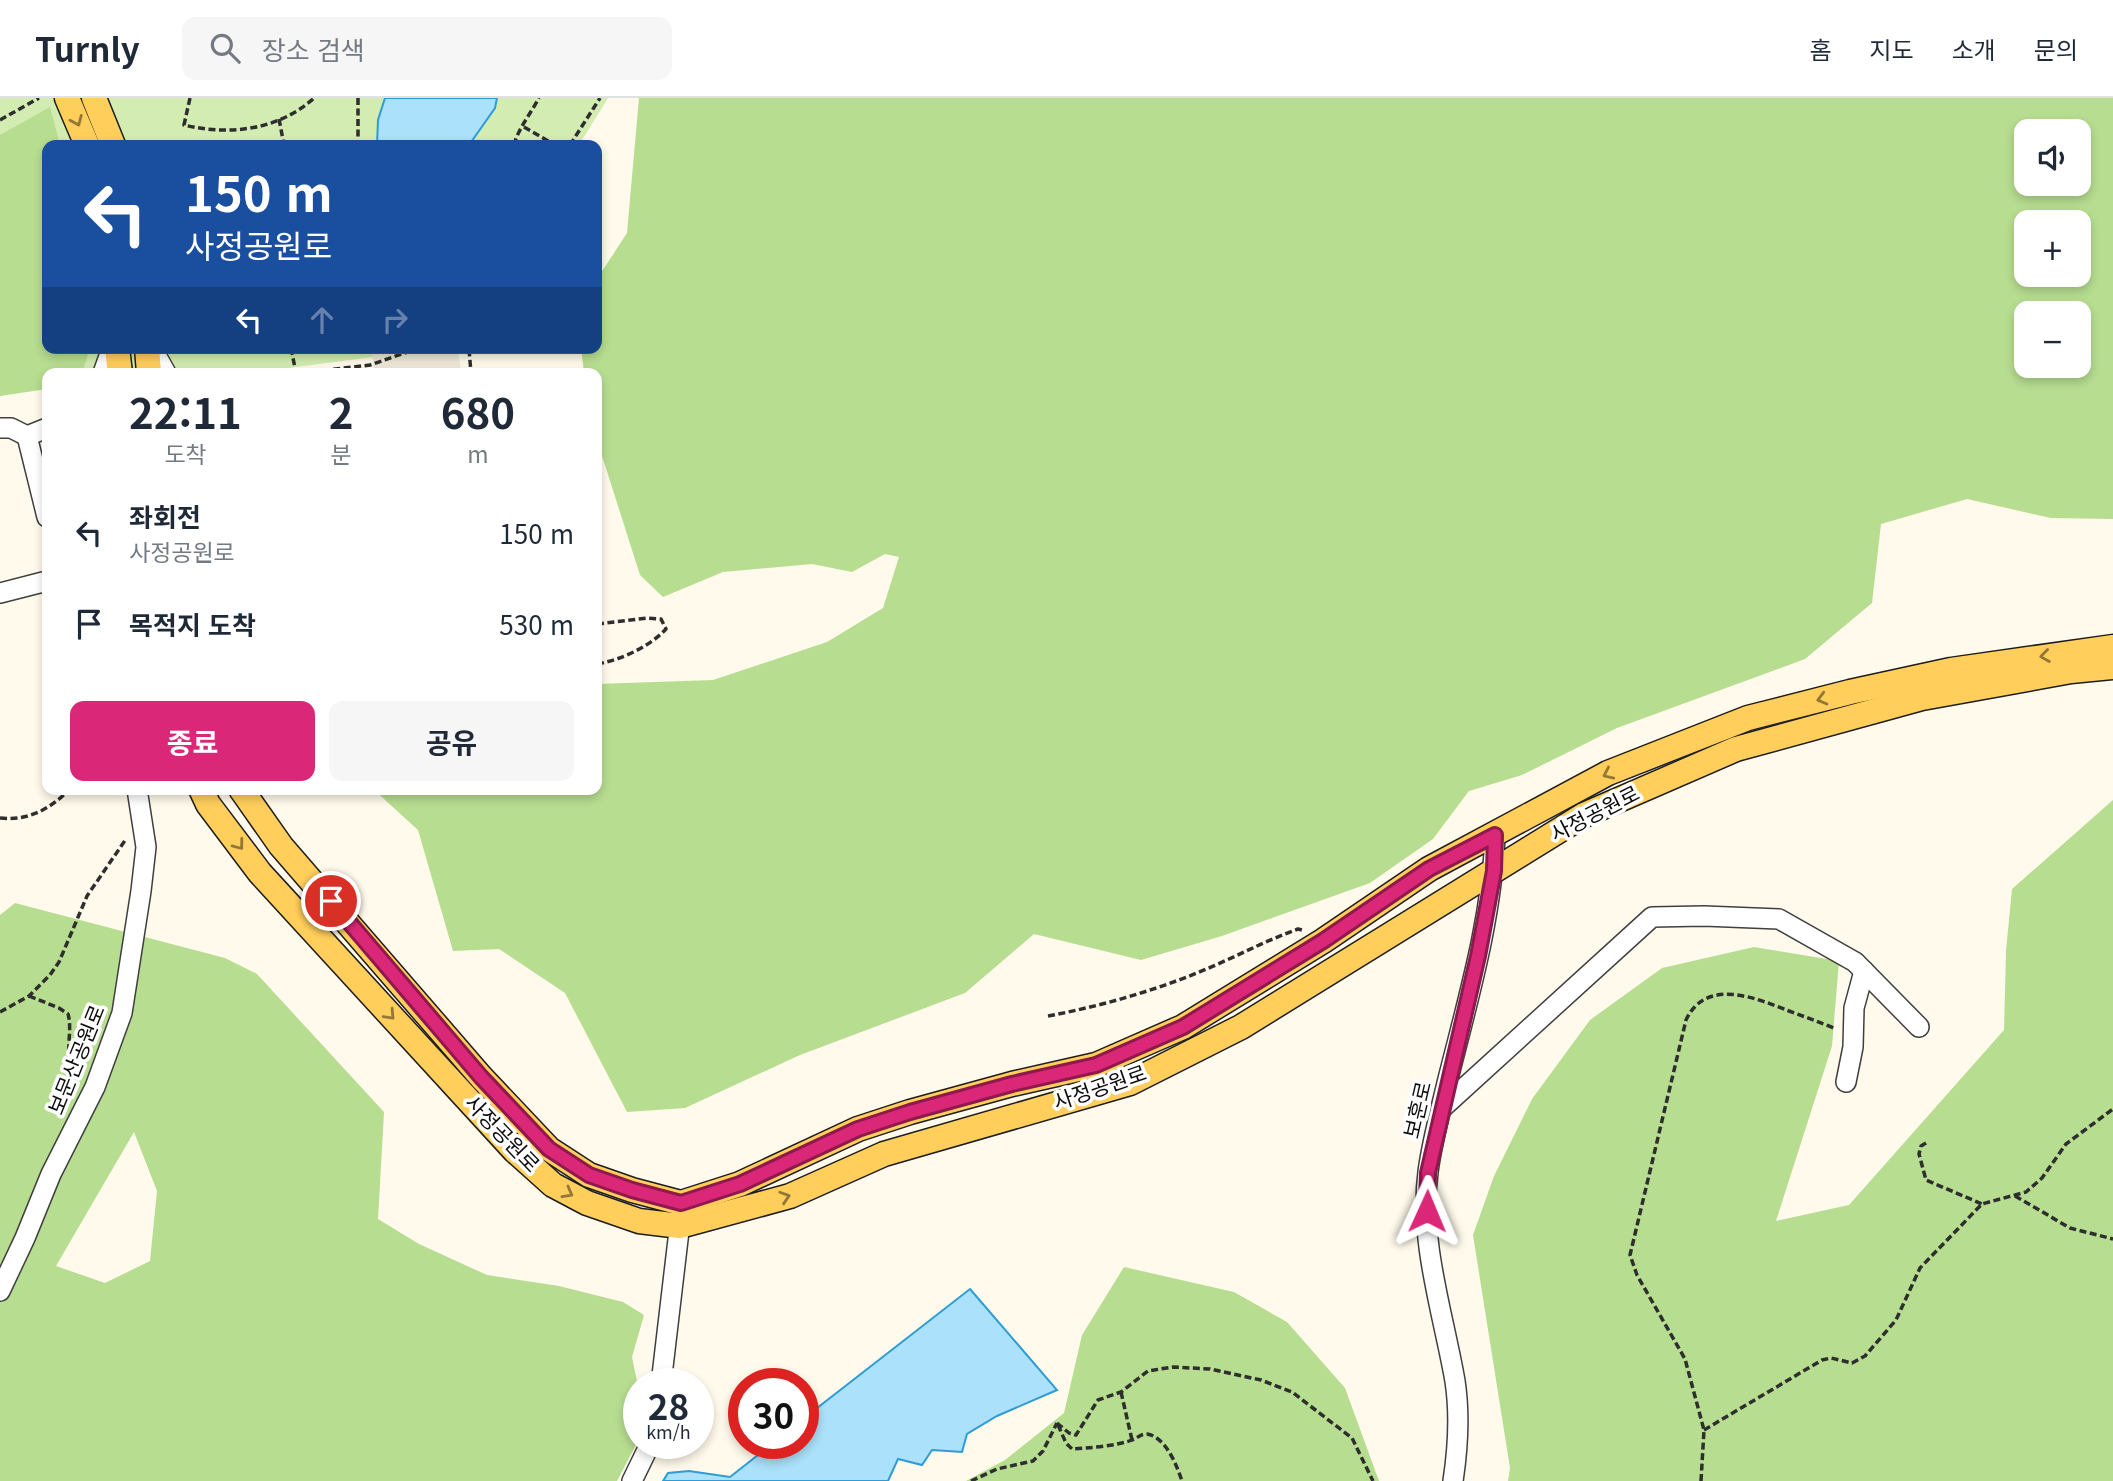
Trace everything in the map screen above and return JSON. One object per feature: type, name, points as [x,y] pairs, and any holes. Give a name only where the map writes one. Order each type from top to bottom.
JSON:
[{"type":"main road","points":[[67,98],[85,140]]},
{"type":"main road","points":[[94,98],[111,140]]},
{"type":"main road","name":"사정공원로","points":[[680,1214],[871,1124],[1012,1084],[1096,1065],[1183,1027],[1327,938],[1429,869],[1608,773],[1748,718],[1850,692],[1951,670],[2113,647]]},
{"type":"main road","name":"사정공원로","points":[[204,795],[260,873],[515,1151],[553,1185],[587,1203],[639,1222],[790,1196],[884,1154],[1130,1083],[1241,1027],[1584,815],[1736,749],[1922,698],[2071,671],[2113,667]]},
{"type":"main road","name":"사정공원로","points":[[245,795],[281,846],[481,1077],[549,1149],[589,1175],[632,1190],[680,1214]]},
{"type":"street","points":[[0,428],[11,428],[27,436],[42,430]]},
{"type":"street","points":[[27,436],[42,497]]},
{"type":"street","points":[[0,593],[42,582]]},
{"type":"street","name":"보문산공원로","points":[[0,1291],[26,1238],[51,1174],[95,1087],[122,1013],[146,847],[138,795]]},
{"type":"street","name":"보훈로","points":[[1453,1481],[1459,1440],[1455,1383],[1433,1285],[1427,1211],[1428,1173],[1478,956],[1494,871],[1495,835]]},
{"type":"street","points":[[1441,1109],[1652,917],[1779,919],[1856,962],[1919,1027]]},
{"type":"street","points":[[1846,1082],[1854,1037],[1854,1008],[1864,971]]},
{"type":"street","points":[[663,1368],[680,1214]]},
{"type":"street","points":[[632,1481],[643,1459]]},
{"type":"path","points":[[0,120],[39,98]]},
{"type":"path","points":[[190,98],[184,125],[209,131],[246,129],[279,119],[299,111],[314,98]]},
{"type":"path","points":[[358,98],[358,140]]},
{"type":"path","points":[[515,140],[539,98]]},
{"type":"path","points":[[573,140],[600,98]]},
{"type":"path","points":[[279,119],[283,140]]},
{"type":"path","points":[[524,127],[546,140]]},
{"type":"path","points":[[344,368],[370,365],[402,354]]},
{"type":"path","points":[[602,623],[654,618],[661,619],[666,629],[656,641],[611,662],[602,663]]},
{"type":"path","points":[[0,818],[23,819],[52,807],[64,795]]},
{"type":"path","points":[[0,1012],[29,996],[59,962],[87,897],[142,818]]},
{"type":"path","points":[[1048,1016],[1097,1007],[1155,989],[1298,929],[1327,938]]},
{"type":"path","points":[[1701,1481],[1704,1430],[1685,1359],[1637,1275],[1630,1255],[1686,1020],[1693,1008],[1704,1000],[1731,993],[1757,998],[1854,1037]]},
{"type":"path","points":[[29,996],[68,1014],[70,1064],[74,1073],[95,1087]]},
{"type":"path","points":[[1704,1430],[1822,1360],[1831,1358],[1852,1363],[1865,1356],[1896,1320],[1920,1268],[1982,1204],[2026,1192],[2036,1184],[2066,1144],[2113,1109]]},
{"type":"path","points":[[1926,1143],[1921,1146],[1919,1154],[1926,1180],[1982,1204]]},
{"type":"path","points":[[2015,1196],[2070,1228],[2113,1239]]},
{"type":"path","points":[[1057,1423],[1076,1435],[1098,1400],[1121,1392],[1148,1371],[1173,1367],[1210,1369],[1282,1386],[1310,1405],[1352,1438],[1373,1481]]},
{"type":"path","points":[[1121,1392],[1132,1440]]},
{"type":"path","points":[[1057,1423],[1066,1443],[1072,1449],[1132,1440],[1148,1434],[1160,1442],[1171,1455],[1182,1481]]},
{"type":"path","points":[[971,1481],[997,1469],[1033,1461],[1043,1451],[1057,1423]]},
{"type":"green space","points":[[0,98],[608,98],[582,140],[42,140],[42,162],[0,306]]},
{"type":"green space","points":[[639,98],[2113,98],[2113,519],[2051,518],[1967,499],[1881,524],[1872,603],[1805,659],[1617,728],[1522,775],[1469,791],[1433,839],[1370,883],[1222,936],[1141,960],[1034,934],[965,993],[800,1055],[685,1108],[627,1112],[565,993],[499,949],[453,951],[418,830],[380,795],[602,795],[602,684],[713,680],[827,642],[883,608],[899,557],[885,554],[852,572],[812,564],[723,572],[663,597],[640,575],[602,456],[602,368],[583,368],[582,354],[602,354],[602,271],[627,233]]},
{"type":"green space","points":[[50,107],[59,140],[42,140],[42,354],[88,354],[84,368],[42,368],[42,390],[0,396],[0,135]]},
{"type":"green space","points":[[56,354],[386,354],[289,368],[72,368]]},
{"type":"green space","points":[[2113,800],[2113,1481],[1508,1481],[1510,1468],[1473,1235],[1494,1176],[1532,1099],[1590,1020],[1662,968],[1754,947],[1839,961],[1832,1046],[1776,1221],[1849,1205],[2004,1030],[2006,951],[2012,889]]},
{"type":"green space","points":[[15,903],[225,958],[257,974],[384,1112],[378,1219],[419,1244],[487,1275],[559,1286],[623,1302],[644,1315],[632,1357],[634,1368],[623,1368],[623,1459],[629,1459],[617,1481],[0,1481],[0,915]],"holes":[[[134,1132],[157,1191],[150,1261],[105,1283],[56,1266]]]},
{"type":"green space","points":[[1124,1267],[1234,1292],[1287,1322],[1345,1388],[1379,1481],[966,1481],[1005,1460],[1064,1413],[1082,1335]]},
{"type":"shaded area","points":[[372,354],[459,354],[460,368],[374,368]]},
{"type":"water","points":[[385,98],[497,98],[495,108],[473,140],[377,140],[378,120]]},
{"type":"water","points":[[970,1289],[1057,1390],[997,1416],[967,1434],[962,1452],[932,1450],[922,1465],[898,1459],[888,1481],[663,1481],[668,1473],[689,1471],[730,1477],[753,1459],[819,1459],[819,1407]]},
{"type":"route","points":[[331,901],[481,1077],[549,1149],[589,1175],[681,1203],[740,1184],[858,1129],[1012,1084],[1096,1065],[1183,1027],[1323,941],[1429,869],[1495,835],[1494,871],[1478,956],[1428,1173],[1427,1211]]}]
